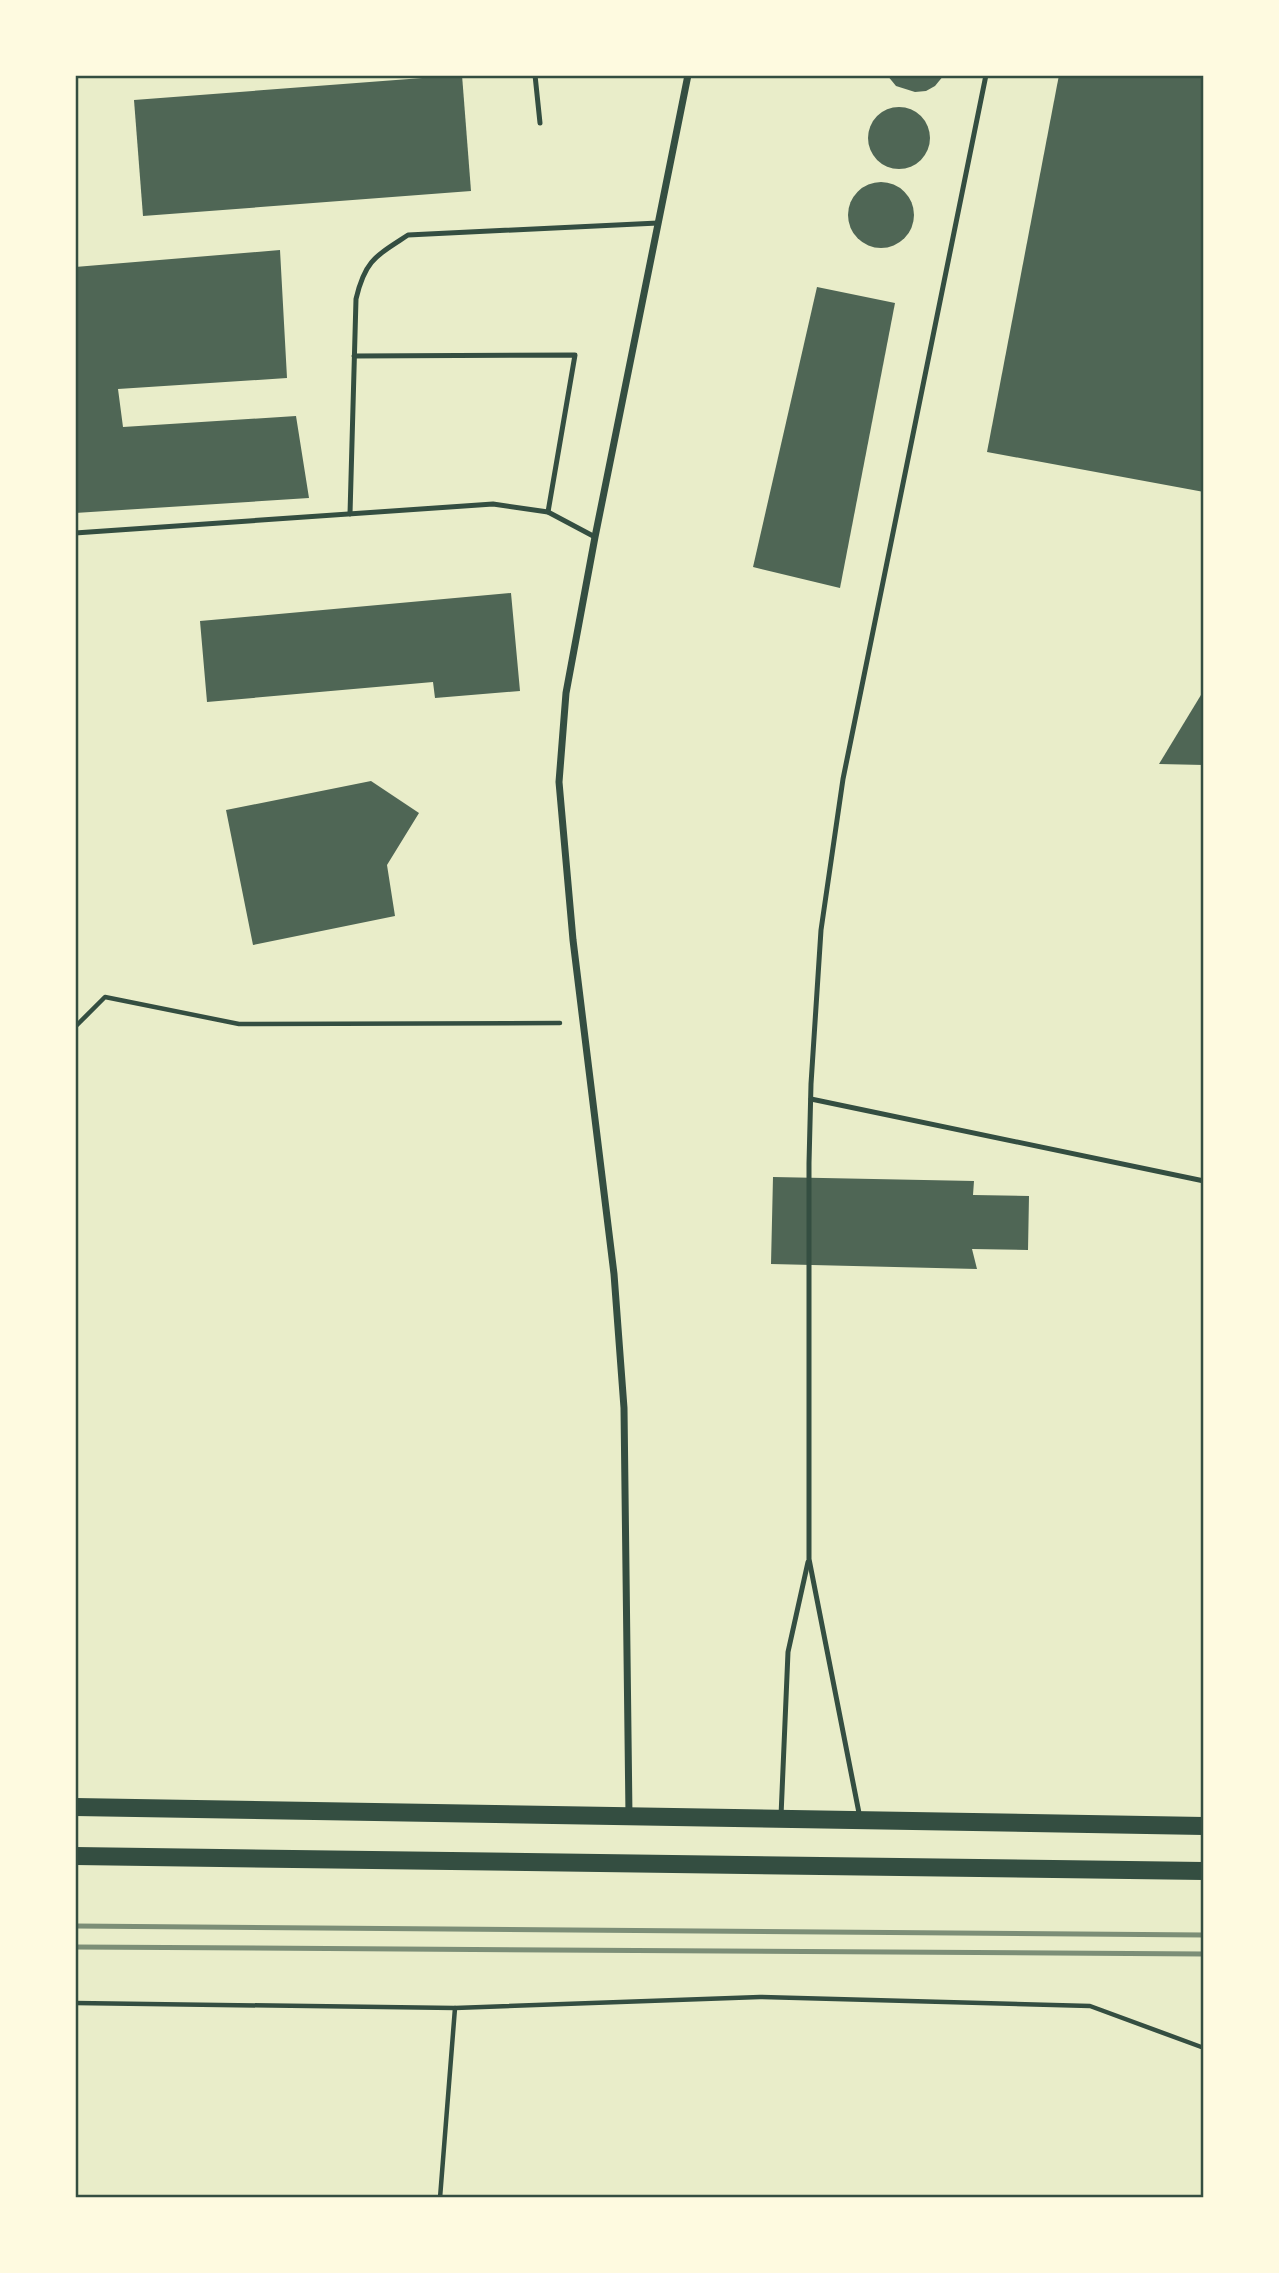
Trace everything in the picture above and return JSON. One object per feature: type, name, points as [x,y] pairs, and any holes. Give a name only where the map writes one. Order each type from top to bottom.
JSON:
[{"type":"main road","points":[[75,1807],[781,1821],[1204,1826]]},
{"type":"main road","points":[[75,1856],[1204,1871]]},
{"type":"street","points":[[629,1817],[624,1408],[614,1273],[573,940],[559,782],[566,693],[688,75]]},
{"type":"lane","points":[[535,75],[540,123]]},
{"type":"lane","points":[[860,1822],[809,1559],[811,1098],[821,930],[843,779],[986,75]]},
{"type":"lane","points":[[350,514],[356,299],[362,275],[379,254],[408,235],[658,223]]},
{"type":"lane","points":[[354,356],[575,355],[548,512]]},
{"type":"lane","points":[[75,533],[493,504],[548,512],[595,537]]},
{"type":"lane","points":[[811,1098],[1204,1181]]},
{"type":"lane","points":[[781,1821],[788,1652],[809,1559]]},
{"type":"path","points":[[75,1027],[105,997],[239,1024],[583,1023]]},
{"type":"path","points":[[75,2003],[455,2008],[760,1997],[1090,2006],[1204,2048]]},
{"type":"path","points":[[440,2198],[455,2008]]},
{"type":"building","points":[[462,75],[471,191],[143,216],[134,100]]},
{"type":"building","points":[[887,75],[944,75],[935,86],[926,91],[915,92],[896,86]]},
{"type":"building","points":[[1059,75],[1204,75],[1204,492],[987,452]]},
{"type":"building","points":[[899,107],[911,109],[921,116],[928,126],[928,150],[921,160],[911,167],[899,169],[887,167],[877,160],[870,150],[868,138],[870,126],[877,116],[887,109]]},
{"type":"building","points":[[874,182],[888,182],[900,187],[909,196],[914,215],[912,228],[905,239],[888,248],[874,248],[862,243],[853,234],[848,222],[848,208],[853,196],[862,187]]},
{"type":"building","points":[[280,250],[287,378],[118,389],[123,427],[296,416],[309,498],[75,513],[75,267]]},
{"type":"building","points":[[817,287],[895,303],[840,588],[753,567]]},
{"type":"building","points":[[511,593],[520,691],[435,698],[433,682],[207,702],[200,621]]},
{"type":"building","points":[[1204,690],[1204,765],[1159,764]]},
{"type":"building","points":[[371,781],[419,813],[387,865],[395,916],[253,945],[226,810]]},
{"type":"building","points":[[773,1177],[974,1181],[973,1195],[1029,1196],[1028,1250],[972,1249],[977,1269],[771,1264]]},
{"type":"railway","points":[[75,1926],[1204,1935]]},
{"type":"railway","points":[[75,1947],[1204,1954]]}]
